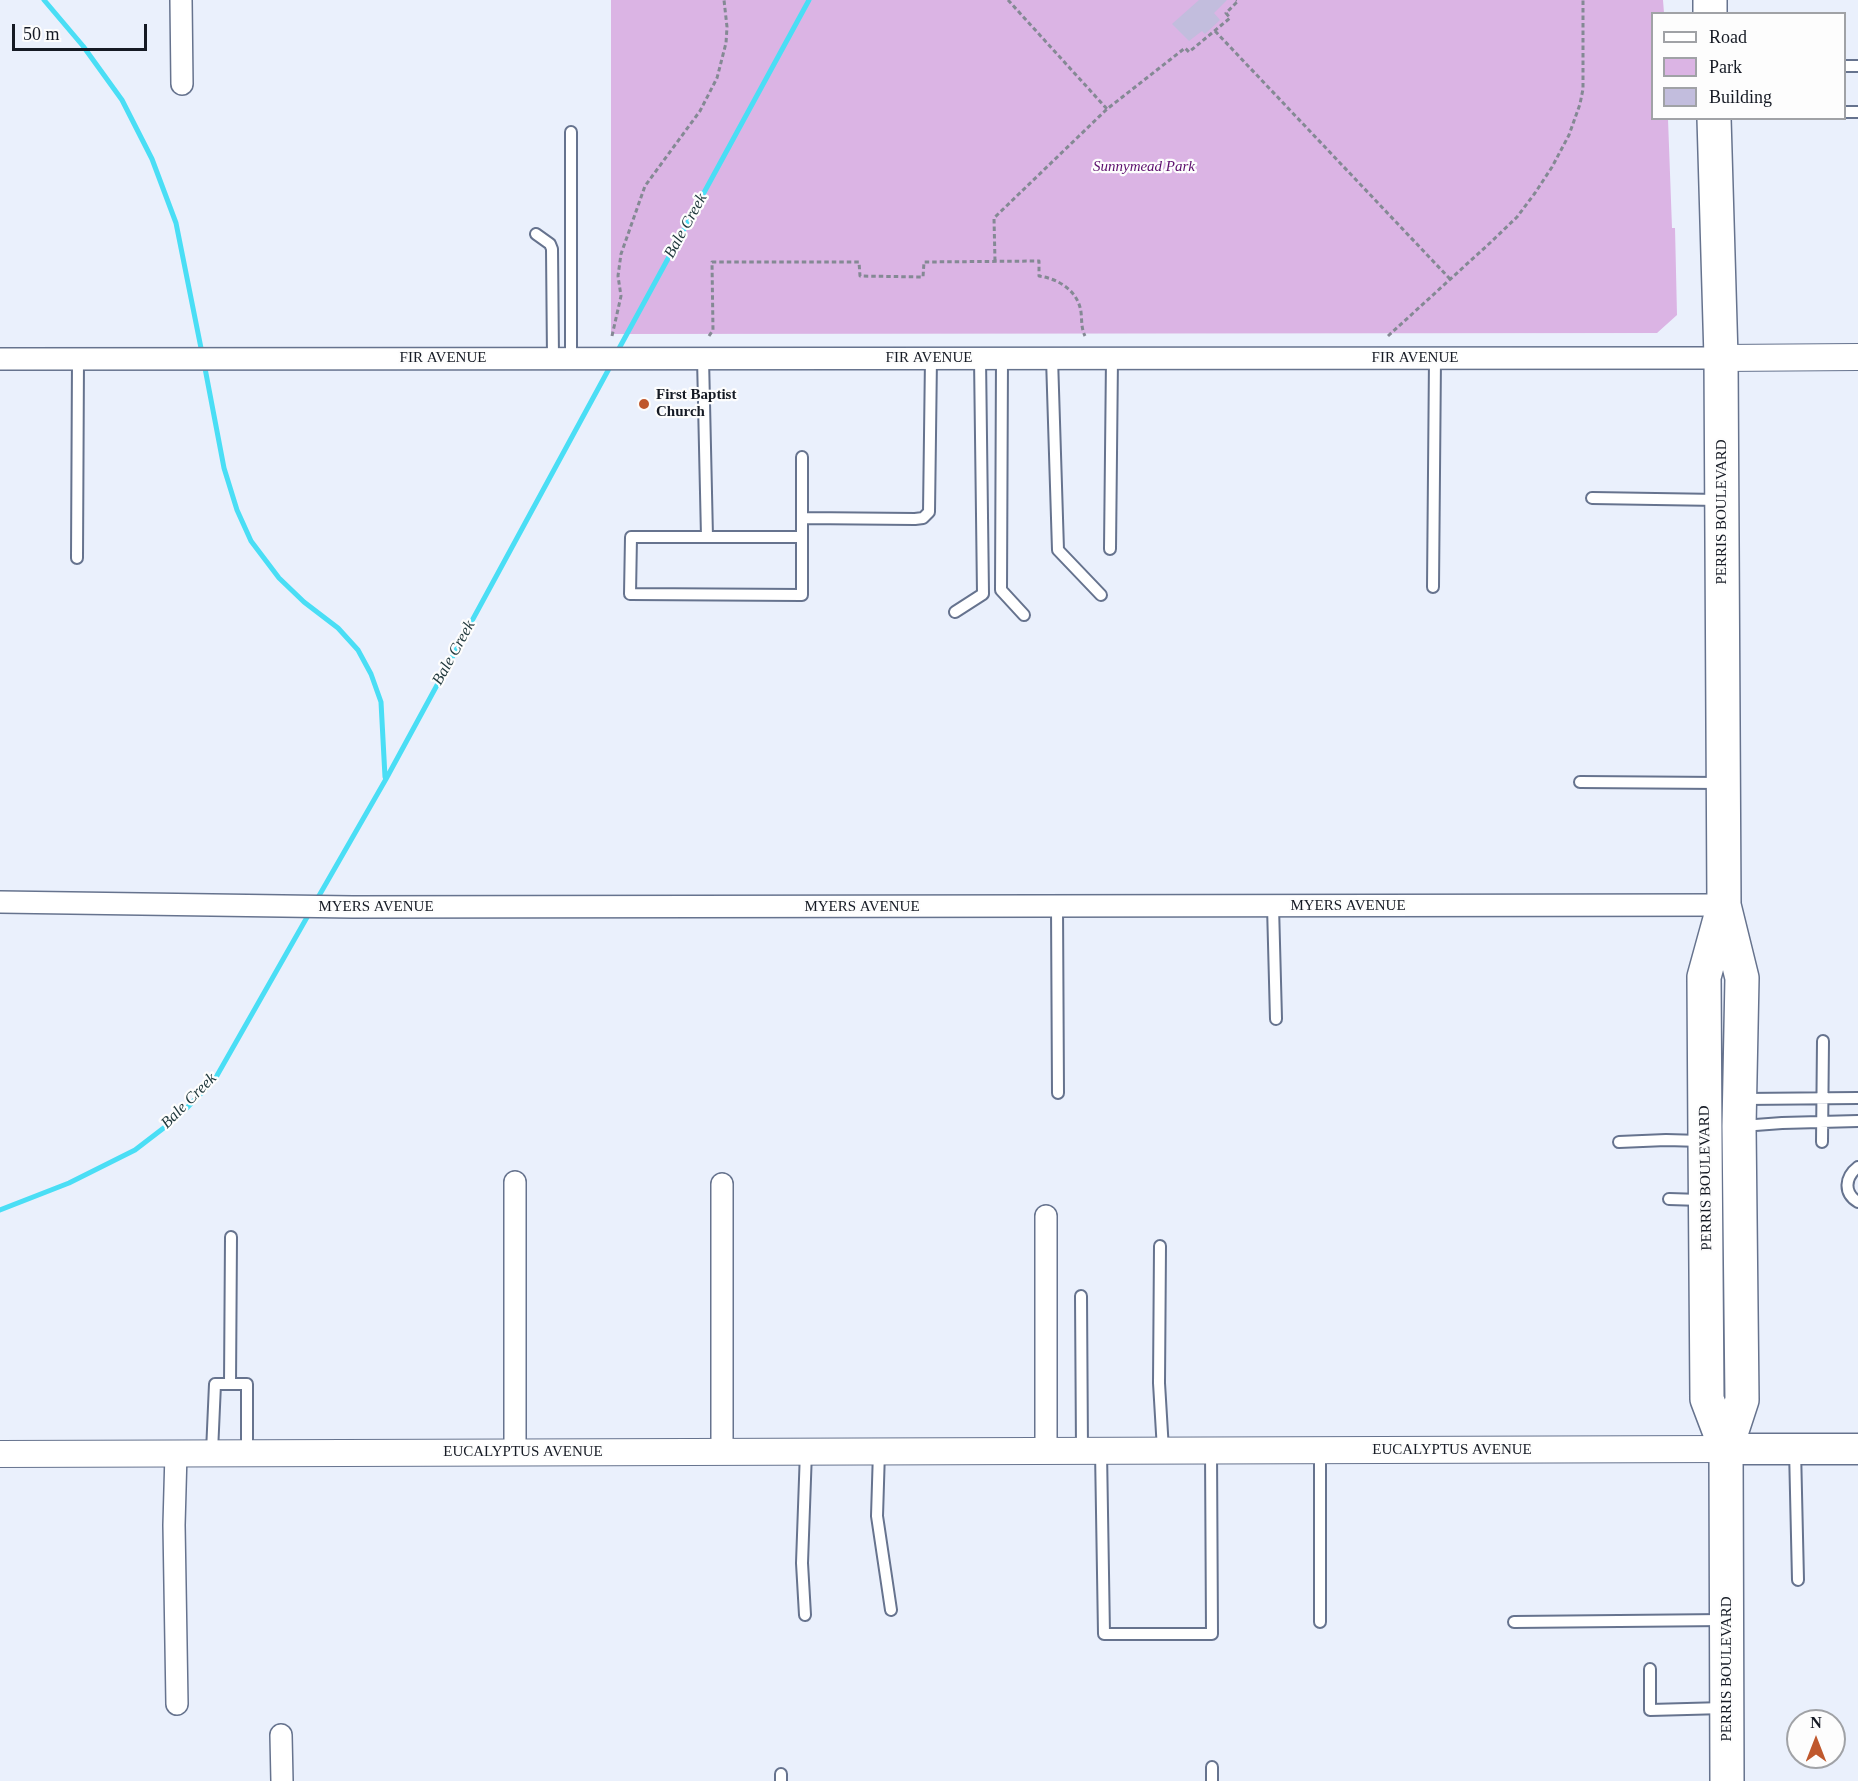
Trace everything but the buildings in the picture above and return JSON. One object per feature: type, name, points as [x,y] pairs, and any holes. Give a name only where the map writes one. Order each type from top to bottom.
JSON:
[{"type":"main road","name":"PERRIS BOULEVARD","points":[[1714,120],[1721,357],[1724,905],[1742,978],[1740,1113],[1742,1400],[1726,1449],[1727,1781]]},
{"type":"main road","name":"PERRIS BOULEVARD","points":[[1724,905],[1704,977],[1707,1399],[1726,1449]]},
{"type":"main road","name":"EUCALYPTUS AVENUE","points":[[1726,1449],[1858,1449]]},
{"type":"street","points":[[181,0],[182,84]]},
{"type":"street","name":"FIR AVENUE","points":[[0,359],[1858,357]]},
{"type":"street","name":"MYERS AVENUE","points":[[0,902],[288,907],[1724,905]]},
{"type":"street","points":[[515,1182],[515,1452]]},
{"type":"street","points":[[722,1184],[722,1451]]},
{"type":"street","points":[[1046,1216],[1046,1450]]},
{"type":"street","name":"EUCALYPTUS AVENUE","points":[[0,1454],[1726,1449]]},
{"type":"street","points":[[176,1453],[174,1525],[177,1704]]},
{"type":"street","points":[[281,1735],[282,1781]]},
{"type":"lane","points":[[562,357],[571,132]]},
{"type":"lane","points":[[536,234],[550,244],[552,249],[562,357]]},
{"type":"lane","points":[[703,357],[707,537]]},
{"type":"lane","points":[[802,518],[915,519],[923,518],[929,512],[931,357]]},
{"type":"lane","points":[[955,612],[983,594],[980,357]]},
{"type":"lane","points":[[1002,357],[1001,590],[1024,615]]},
{"type":"lane","points":[[1052,357],[1058,550],[1101,595]]},
{"type":"lane","points":[[1110,549],[1112,357]]},
{"type":"lane","points":[[1433,587],[1435,357]]},
{"type":"lane","points":[[77,558],[78,359]]},
{"type":"lane","points":[[802,457],[802,537],[802,595],[630,594],[631,537],[802,537]]},
{"type":"lane","points":[[1592,498],[1722,500]]},
{"type":"lane","points":[[1580,782],[1723,783]]},
{"type":"lane","points":[[1057,906],[1058,1093]]},
{"type":"lane","points":[[1273,906],[1276,1019]]},
{"type":"lane","points":[[1822,1142],[1823,1041]]},
{"type":"lane","points":[[1740,1113],[1822,1098],[1858,1098]]},
{"type":"lane","points":[[1740,1113],[1822,1121],[1858,1121]]},
{"type":"lane","points":[[1619,1142],[1705,1141]]},
{"type":"lane","points":[[1858,1167],[1851,1172],[1847,1186],[1849,1194],[1858,1202]]},
{"type":"lane","points":[[1669,1199],[1706,1200]]},
{"type":"lane","points":[[230,1384],[231,1237]]},
{"type":"lane","points":[[1160,1246],[1159,1383],[1163,1450]]},
{"type":"lane","points":[[1081,1296],[1104,1634],[1212,1634],[1211,1450]]},
{"type":"lane","points":[[212,1452],[215,1384],[247,1384],[247,1452]]},
{"type":"lane","points":[[1795,1449],[1798,1580]]},
{"type":"lane","points":[[1320,1450],[1320,1622]]},
{"type":"lane","points":[[805,1615],[802,1563],[806,1451]]},
{"type":"lane","points":[[879,1451],[877,1516],[891,1610]]},
{"type":"lane","points":[[1514,1622],[1727,1620]]},
{"type":"lane","points":[[1650,1669],[1650,1710],[1727,1708]]},
{"type":"lane","points":[[1212,1767],[1212,1781]]},
{"type":"path","points":[[612,336],[621,296],[618,276],[621,254],[645,186],[700,111],[717,78],[726,43],[724,0]]},
{"type":"path","points":[[1008,0],[1107,109]]},
{"type":"path","points":[[995,261],[994,218],[1107,109],[1185,48],[1189,52],[1230,18],[1226,13],[1238,2],[1236,0]]},
{"type":"path","points":[[1388,336],[1517,217],[1535,193],[1569,135],[1583,89],[1584,0]]},
{"type":"path","points":[[1213,26],[1450,279]]},
{"type":"path","points":[[709,336],[713,330],[712,262],[859,262],[860,276],[923,277],[924,262],[1039,261],[1039,276],[1062,283],[1075,297],[1080,308],[1082,330],[1085,336]]},
{"type":"green space","name":"Sunnymead Park","points":[[611,0],[1663,0],[1664,12],[1651,12],[1651,120],[1668,120],[1672,228],[1675,228],[1677,315],[1657,333],[611,334]]},
{"type":"waterway","points":[[44,0],[83,46],[122,100],[152,159],[176,223],[202,353]]},
{"type":"waterway","name":"Bale Creek","points":[[616,354],[809,0]]},
{"type":"waterway","points":[[204,363],[224,468],[237,510],[251,541],[279,578],[304,602],[338,628],[358,650],[371,674],[381,702],[385,777]]},
{"type":"waterway","name":"Bale Creek","points":[[316,901],[386,779],[611,365]]},
{"type":"waterway","name":"Bale Creek","points":[[0,1210],[69,1183],[135,1150],[178,1117],[215,1079],[310,912]]},
{"type":"place","name":"First Baptist Church","points":[[644,404]]}]
